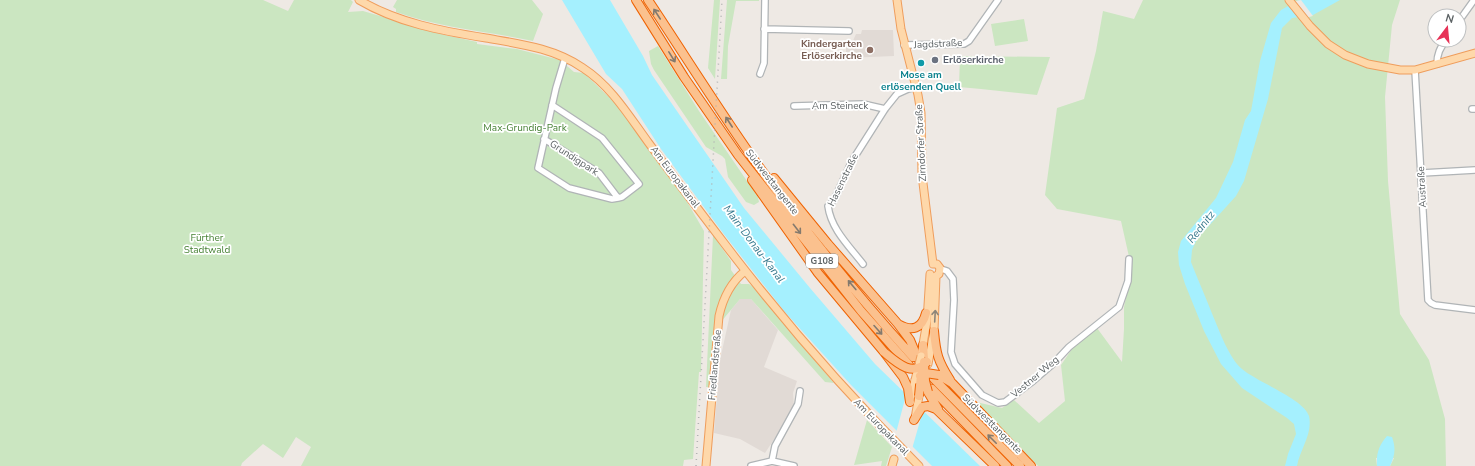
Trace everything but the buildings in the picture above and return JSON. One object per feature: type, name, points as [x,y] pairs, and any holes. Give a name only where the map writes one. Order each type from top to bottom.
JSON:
[{"type":"highway","name":"Südwesttangente","points":[[636,0],[684,77],[738,155],[861,311],[909,365]]},
{"type":"highway","name":"Südwesttangente","points":[[648,0],[751,155],[790,209],[833,262],[922,365]]},
{"type":"highway","points":[[738,155],[744,169],[814,267],[883,351],[904,380],[909,392],[910,402]]},
{"type":"highway","points":[[751,155],[775,179],[828,244],[898,324],[922,365],[928,392],[942,415]]},
{"type":"highway","points":[[898,324],[906,328],[916,328],[923,323],[926,313]]},
{"type":"highway","points":[[934,331],[937,355],[941,366],[952,383],[1031,466]]},
{"type":"highway","points":[[919,396],[923,345]]},
{"type":"highway","points":[[883,351],[904,367],[915,370],[922,365]]},
{"type":"highway","points":[[922,365],[936,377],[952,383]]},
{"type":"highway","name":"Südwesttangente","points":[[936,377],[1020,466]]},
{"type":"highway","name":"Südwesttangente","points":[[932,390],[1007,466]]},
{"type":"highway","points":[[914,420],[919,410],[925,406],[932,407],[995,466]]},
{"type":"main road","name":"Am Europakanal","points":[[359,0],[394,17],[420,25],[532,46],[565,58],[592,74],[620,104],[745,271],[807,347],[845,390],[919,466]]},
{"type":"main road","name":"Zirndorfer Straße","points":[[897,0],[904,45],[916,87],[921,113],[922,175],[933,264]]},
{"type":"main road","points":[[1290,1],[1328,44],[1353,59],[1376,66],[1400,70],[1415,70],[1475,53]]},
{"type":"main road","points":[[910,402],[934,331],[933,275],[929,268],[933,264],[939,265],[939,274],[933,275]]},
{"type":"main road","name":"Friedlandstraße","points":[[706,466],[719,316],[726,294],[734,282],[745,271]]},
{"type":"main road","points":[[923,345],[926,313],[933,275]]},
{"type":"main road","points":[[914,420],[919,396]]},
{"type":"street","points":[[760,74],[764,63],[765,0]]},
{"type":"street","name":"Jagdstraße","points":[[904,45],[964,44],[969,42],[998,0]]},
{"type":"street","points":[[1467,10],[1474,0]]},
{"type":"street","points":[[764,29],[849,31]]},
{"type":"street","points":[[1437,64],[1437,56],[1440,48]]},
{"type":"street","name":"Grundigpark","points":[[544,139],[599,173],[618,198],[612,199],[569,188],[538,168],[544,139],[552,105],[565,58]]},
{"type":"street","name":"Austraße","points":[[1415,70],[1428,300],[1435,305],[1475,310]]},
{"type":"street","name":"Hasenstraße","points":[[863,264],[834,227],[829,214],[828,206],[834,200],[852,161],[885,109],[897,94],[916,87]]},
{"type":"street","name":"Am Steineck","points":[[794,106],[863,104],[885,109]]},
{"type":"street","points":[[552,105],[602,138],[639,184],[622,197],[618,198]]},
{"type":"street","points":[[1422,173],[1475,170]]},
{"type":"street","name":"Vestner Weg","points":[[940,269],[947,271],[954,279],[951,352],[955,364],[982,395],[998,403],[1005,402],[1033,381],[1054,363],[1069,346],[1119,307],[1128,281],[1128,259]]},
{"type":"street","points":[[772,461],[775,446],[798,404],[800,391]]},
{"type":"street","points":[[751,466],[772,461],[794,466]]},
{"type":"shaded area","name":"Kindergarten Erlöserkirche","points":[[862,30],[893,30],[894,56],[846,58],[846,43],[852,43],[856,34],[861,34]]},
{"type":"shaded area","points":[[740,299],[751,299],[778,330],[764,367],[797,381],[793,393],[794,406],[765,453],[740,439],[714,433],[720,360],[731,310]]},
{"type":"green space","name":"Fürther Stadtwald","points":[[0,0],[263,0],[288,11],[294,0],[351,0],[353,2],[348,12],[363,11],[445,35],[477,42],[477,44],[517,49],[560,60],[574,72],[584,73],[614,102],[686,197],[686,200],[704,231],[701,372],[699,372],[693,459],[684,460],[683,466],[301,466],[311,447],[296,437],[283,458],[263,444],[242,463],[241,466],[0,466]]},
{"type":"green space","points":[[397,0],[532,0],[543,14],[533,41],[447,26],[396,12],[396,9],[393,7]]},
{"type":"green space","points":[[714,0],[720,0],[715,79],[708,68]]},
{"type":"green space","points":[[727,0],[759,1],[736,1],[728,46],[727,79],[721,79]]},
{"type":"green space","points":[[1143,0],[1400,0],[1392,25],[1385,97],[1388,181],[1400,314],[1429,360],[1445,419],[1446,466],[1390,466],[1394,458],[1376,458],[1377,466],[1038,466],[976,402],[1002,408],[1014,400],[1039,423],[1065,401],[1061,365],[1074,346],[1097,328],[1122,362],[1124,307],[1132,270],[1121,221],[1057,209],[1045,195],[1057,108],[1084,99],[1096,51],[1103,11],[1134,19]]},
{"type":"green space","points":[[1024,19],[1028,41],[995,46],[991,24]]},
{"type":"green space","points":[[658,46],[699,111],[758,197],[759,202],[754,205],[746,202],[728,177],[725,159],[706,147],[654,70],[651,64],[649,51]]},
{"type":"green space","points":[[960,56],[1050,57],[1037,95],[959,87]]},
{"type":"green space","points":[[713,235],[731,261],[731,270],[741,284],[749,284],[756,289],[834,383],[825,382],[751,299],[740,299],[715,329],[710,387],[706,387]]},
{"type":"green space","points":[[867,420],[892,447],[886,466],[881,466],[882,461],[854,465]]},
{"type":"water","name":"Main-Donau-Kanal","points":[[562,0],[610,0],[643,56],[652,75],[744,208],[875,364],[980,466],[932,466],[851,385],[784,311],[723,233],[661,149],[622,89],[606,74]]},
{"type":"water","name":"Rednitz","points":[[1299,0],[1340,0],[1313,15],[1292,18],[1282,28],[1268,99],[1244,181],[1236,196],[1197,239],[1192,250],[1191,262],[1222,337],[1237,364],[1249,374],[1299,403],[1309,416],[1310,423],[1308,435],[1297,466],[1285,466],[1296,434],[1294,424],[1242,388],[1221,364],[1204,331],[1185,284],[1179,265],[1178,252],[1181,241],[1216,198],[1233,162],[1245,120],[1251,111],[1260,61],[1271,23],[1281,10]]},
{"type":"water","points":[[1387,436],[1392,437],[1394,448],[1393,459],[1390,466],[1377,466],[1379,450]]},
{"type":"pier","points":[[1301,0],[1313,16],[1301,19],[1291,2]]},
{"type":"pier","points":[[905,390],[925,410],[922,414],[912,449],[896,433],[905,399]]},
{"type":"railway","points":[[696,466],[722,0]]},
{"type":"place","name":"Kindergarten Erlöserkirche","points":[[870,50]]},
{"type":"place","name":"Erlöserkirche","points":[[935,60]]},
{"type":"place","name":"Mose am erlösenden Quell","points":[[921,63]]},
{"type":"park label","name":"Max-Grundig-Park","points":[[525,128]]}]
